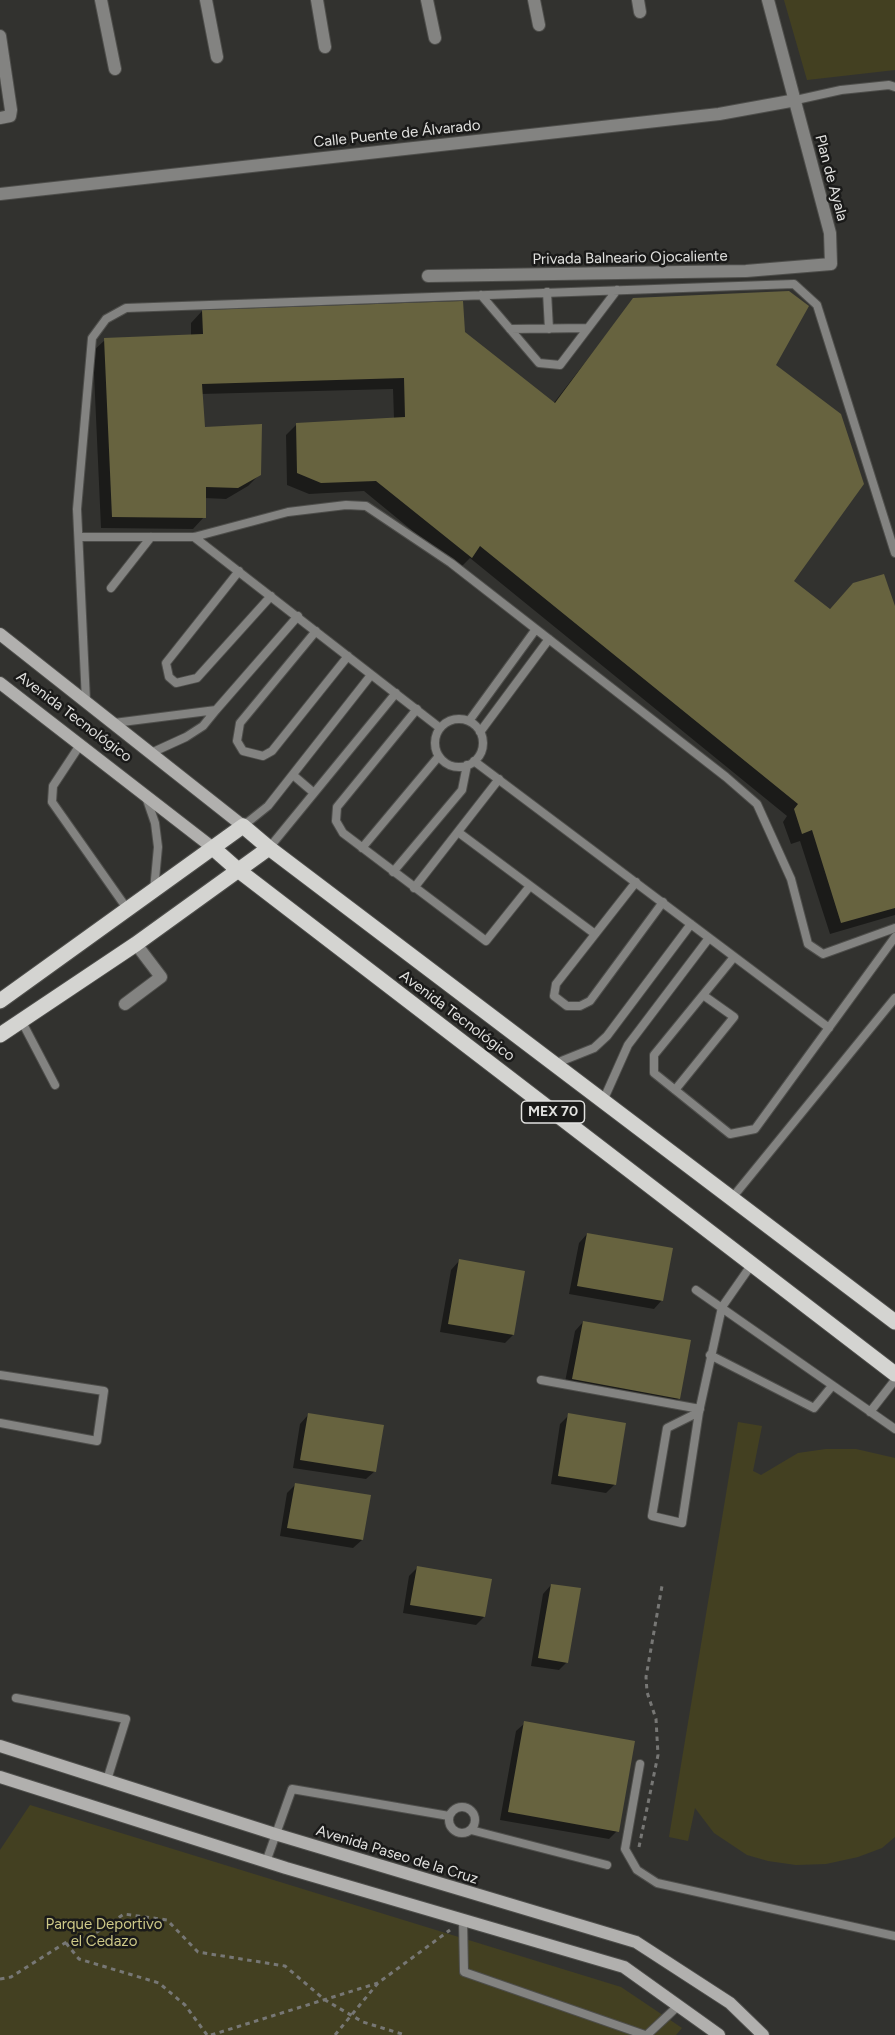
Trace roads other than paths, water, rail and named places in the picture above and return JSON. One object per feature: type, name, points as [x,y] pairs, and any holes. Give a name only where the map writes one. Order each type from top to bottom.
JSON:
[{"type":"main road","name":"Avenida Tecnológico","points":[[0,634],[269,848],[895,1322]]},
{"type":"main road","name":"Avenida Tecnológico","points":[[0,683],[145,794],[238,870],[895,1374]]},
{"type":"main road","points":[[0,1001],[243,826]]},
{"type":"main road","points":[[0,1035],[136,944],[269,848]]},
{"type":"main road","name":"Avenida Paseo de la Cruz","points":[[0,1746],[275,1834],[636,1942],[730,2004],[764,2035]]},
{"type":"main road","points":[[0,1777],[266,1863],[624,1967],[719,2035]]},
{"type":"street","points":[[101,0],[115,69]]},
{"type":"street","points":[[206,0],[217,57]]},
{"type":"street","points":[[316,0],[325,47]]},
{"type":"street","points":[[427,0],[435,38]]},
{"type":"street","points":[[534,0],[539,25]]},
{"type":"street","name":"Plan de Ayala","points":[[768,0],[830,233],[831,264]]},
{"type":"street","points":[[0,36],[11,110],[10,116],[0,118]]},
{"type":"street","name":"Calle Puente de Álvarado","points":[[0,194],[719,114],[796,100]]},
{"type":"street","name":"Privada Balneario Ojocaliente","points":[[428,276],[746,271],[831,264]]},
{"type":"street","points":[[125,1004],[161,977],[136,944]]},
{"type":"lane","points":[[796,100],[841,90],[889,85],[895,87]]},
{"type":"lane","points":[[86,701],[77,509],[92,338],[106,319],[126,308],[794,284],[817,305],[895,552]]},
{"type":"lane","points":[[481,295],[540,363],[560,365],[617,290]]},
{"type":"lane","points":[[547,292],[549,328]]},
{"type":"lane","points":[[510,329],[588,328]]},
{"type":"lane","points":[[79,537],[194,537],[288,512],[346,505],[366,506],[451,563],[757,804],[791,879],[808,944],[823,954],[895,928]]},
{"type":"lane","points":[[111,588],[151,537]]},
{"type":"lane","points":[[194,537],[440,728]]},
{"type":"lane","points":[[239,571],[166,663],[169,677],[176,683],[197,678],[271,596]]},
{"type":"lane","points":[[151,753],[186,737],[203,726],[298,616]]},
{"type":"lane","points":[[469,721],[536,629]]},
{"type":"lane","points":[[316,631],[240,723],[237,741],[243,751],[263,756],[272,751],[348,656]]},
{"type":"lane","points":[[480,732],[549,639]]},
{"type":"lane","points":[[243,826],[268,806],[371,675]]},
{"type":"lane","points":[[269,848],[396,693]]},
{"type":"lane","points":[[417,709],[337,807],[336,821],[343,833],[486,941],[530,886]]},
{"type":"lane","points":[[114,723],[216,710]]},
{"type":"lane","points":[[393,872],[462,790],[470,763],[482,748],[480,732],[469,721],[453,719],[440,728],[435,742],[439,756],[452,765],[470,763],[499,779],[829,1028]]},
{"type":"lane","points":[[80,745],[53,786],[52,802],[128,910]]},
{"type":"lane","points":[[362,848],[439,756]]},
{"type":"lane","points":[[293,775],[314,792]]},
{"type":"lane","points":[[414,888],[499,779]]},
{"type":"lane","points":[[145,794],[155,823],[158,847],[154,891]]},
{"type":"lane","points":[[458,832],[595,934]]},
{"type":"lane","points":[[636,882],[556,984],[554,996],[567,1006],[580,1006],[590,1001],[663,902]]},
{"type":"lane","points":[[554,1064],[594,1048],[607,1036],[691,924]]},
{"type":"lane","points":[[734,957],[654,1055],[654,1072],[730,1134],[755,1129],[895,937]]},
{"type":"lane","points":[[603,1101],[628,1045],[709,938]]},
{"type":"lane","points":[[675,1090],[734,1017],[703,995]]},
{"type":"lane","points":[[732,1198],[895,998]]},
{"type":"lane","points":[[21,1020],[55,1085]]},
{"type":"lane","points":[[700,1410],[667,1428],[652,1516],[682,1523],[710,1355],[722,1307],[752,1264]]},
{"type":"lane","points":[[696,1290],[895,1429]]},
{"type":"lane","points":[[710,1355],[814,1408],[832,1386]]},
{"type":"lane","points":[[0,1375],[104,1391],[97,1441],[0,1423]]},
{"type":"lane","points":[[540,1380],[700,1410]]},
{"type":"lane","points":[[870,1412],[895,1380]]},
{"type":"lane","points":[[16,1698],[126,1719],[107,1780]]},
{"type":"lane","points":[[640,1764],[625,1849],[637,1870],[657,1883],[895,1936]]},
{"type":"lane","points":[[266,1863],[292,1789],[450,1815],[460,1807],[472,1811],[476,1817],[471,1830]]},
{"type":"lane","points":[[450,1815],[452,1829],[458,1833],[471,1830],[607,1865]]},
{"type":"lane","points":[[463,1920],[464,1972],[646,2035],[679,2005]]},
{"type":"park label","name":"Parque Deportivo el Cedazo","points":[[104,1934]]}]
